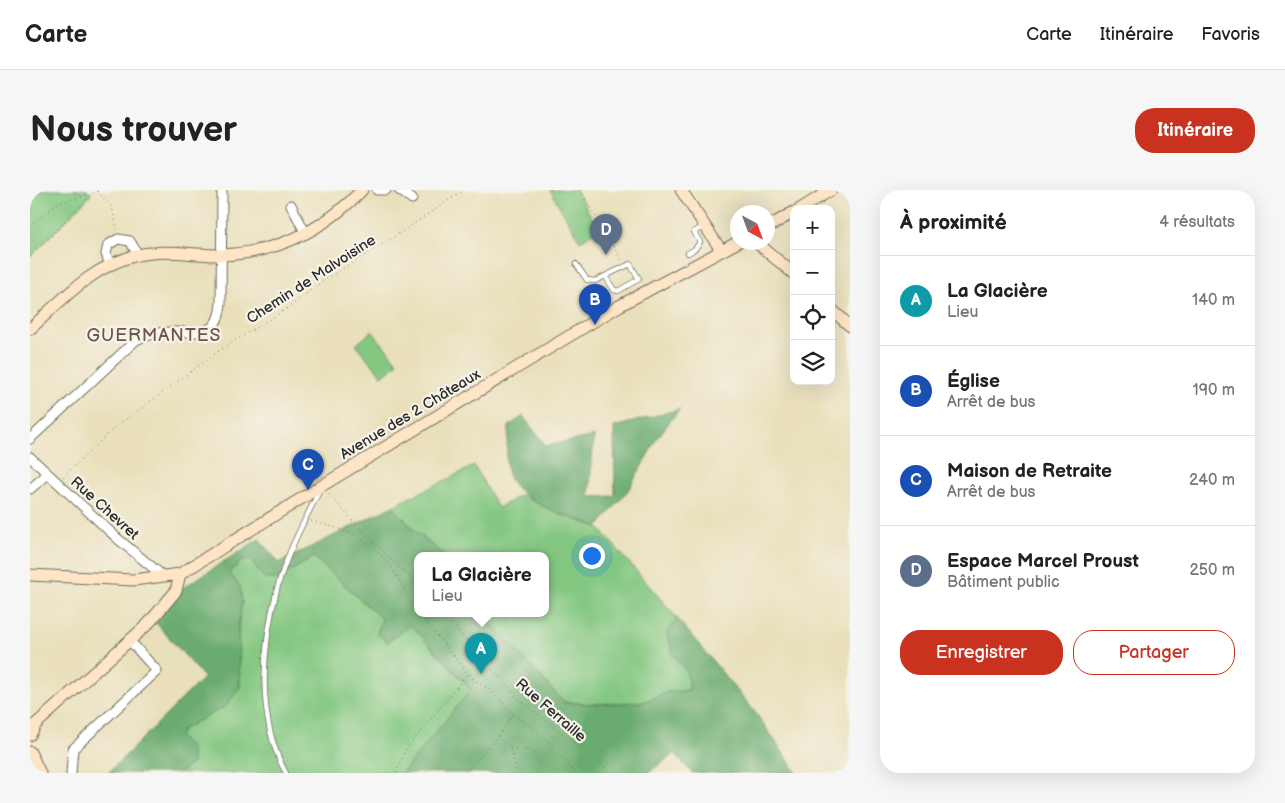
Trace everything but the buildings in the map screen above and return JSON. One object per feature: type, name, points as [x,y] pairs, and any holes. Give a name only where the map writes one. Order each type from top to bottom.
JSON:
[{"type":"main road","points":[[30,329],[78,284],[110,265],[138,255],[160,251],[221,255],[265,250],[306,234],[336,215],[362,190]]},
{"type":"main road","points":[[681,190],[720,250]]},
{"type":"main road","points":[[807,205],[831,190]]},
{"type":"main road","points":[[775,223],[790,214]]},
{"type":"main road","name":"Avenue des 2 Châteaux","points":[[30,575],[133,580],[180,574],[322,484],[646,291],[730,246]]},
{"type":"main road","points":[[766,250],[790,271]]},
{"type":"main road","points":[[835,313],[850,326]]},
{"type":"main road","points":[[30,735],[36,724],[148,624],[176,591],[180,574]]},
{"type":"main road","points":[[30,752],[40,773]]},
{"type":"street","points":[[30,439],[136,340],[157,332],[203,332],[216,324],[220,310],[222,190]]},
{"type":"street","points":[[376,190],[386,190]]},
{"type":"street","points":[[399,190],[412,199]]},
{"type":"street","points":[[292,205],[306,234]]},
{"type":"street","points":[[110,265],[106,254],[108,245],[118,239],[130,241],[138,255]]},
{"type":"street","name":"Rue Chevret","points":[[30,457],[118,539],[163,576]]},
{"type":"street","points":[[30,489],[48,474]]},
{"type":"street","points":[[71,773],[73,749],[157,671],[130,641]]},
{"type":"lane","points":[[688,253],[695,249],[700,242],[694,232],[704,226]]},
{"type":"lane","points":[[576,264],[587,280],[595,281],[630,264],[646,291]]},
{"type":"lane","points":[[606,277],[614,290],[618,291],[639,279]]},
{"type":"lane","points":[[286,773],[270,733],[265,700],[269,633],[278,588],[305,520],[322,484]]},
{"type":"path","points":[[30,256],[96,190],[112,207],[118,239]]},
{"type":"path","name":"Chemin de Malvoisine","points":[[57,483],[114,428],[223,348],[288,308],[324,280],[391,239],[464,190]]},
{"type":"path","points":[[580,190],[625,266]]},
{"type":"path","points":[[30,226],[59,202],[92,195]]},
{"type":"path","points":[[322,484],[358,527],[414,581]]},
{"type":"path","points":[[305,520],[351,532],[371,547],[392,568],[409,602],[414,608]]},
{"type":"path","points":[[422,617],[474,680],[489,689],[513,714],[544,737],[575,773]]},
{"type":"path","name":"Rue Ferraille","points":[[446,617],[519,700],[612,773]]},
{"type":"path","points":[[396,773],[405,751],[469,673]]},
{"type":"path","points":[[465,773],[513,714]]},
{"type":"path","points":[[497,736],[510,748],[517,773]]},
{"type":"path","points":[[510,748],[530,750],[544,766],[558,773]]},
{"type":"green space","points":[[30,190],[87,190],[91,195],[30,257]]},
{"type":"green space","points":[[550,190],[576,190],[599,230],[580,241]]},
{"type":"green space","points":[[372,331],[398,363],[382,376],[356,345]]},
{"type":"green space","points":[[680,409],[657,438],[629,489],[598,527],[559,513],[530,499],[510,480],[506,464],[509,426],[523,416],[546,446],[594,436],[589,497],[615,496],[614,427]]},
{"type":"green space","points":[[474,466],[498,508],[521,495],[561,515],[598,527],[677,618],[667,632],[673,655],[687,672],[689,690],[667,692],[643,702],[592,704],[564,702],[485,617],[549,617],[549,552],[440,552],[413,529],[393,506]]},
{"type":"green space","points":[[393,506],[413,529],[440,552],[414,552],[414,617],[485,617],[564,702],[592,704],[643,702],[667,692],[689,690],[687,672],[673,655],[667,632],[677,618],[755,712],[797,773],[692,773],[675,753],[648,773],[402,773],[471,689],[411,625],[387,642],[377,633],[382,619],[314,557],[277,579],[265,579],[249,559],[243,560],[229,573],[240,586],[242,603],[238,626],[240,687],[226,706],[183,729],[179,736],[191,748],[192,763],[180,773],[108,773],[204,677],[156,623],[181,589],[259,539],[279,563]]},
{"type":"green space","points":[[314,557],[382,619],[388,642],[411,625],[471,690],[402,773],[180,773],[192,763],[179,736],[183,729],[226,706],[240,687],[238,626],[242,603],[240,586],[229,573],[243,560],[250,559],[265,579],[277,579]]},
{"type":"place","name":"Espace Marcel Proust","points":[[606,255]]},
{"type":"place","name":"Église","points":[[595,325]]},
{"type":"place","name":"Maison de Retraite","points":[[308,490]]},
{"type":"place","name":"La Glacière","points":[[481,674]]},
{"type":"district","name":"GUERMANTES","points":[[154,335]]}]
